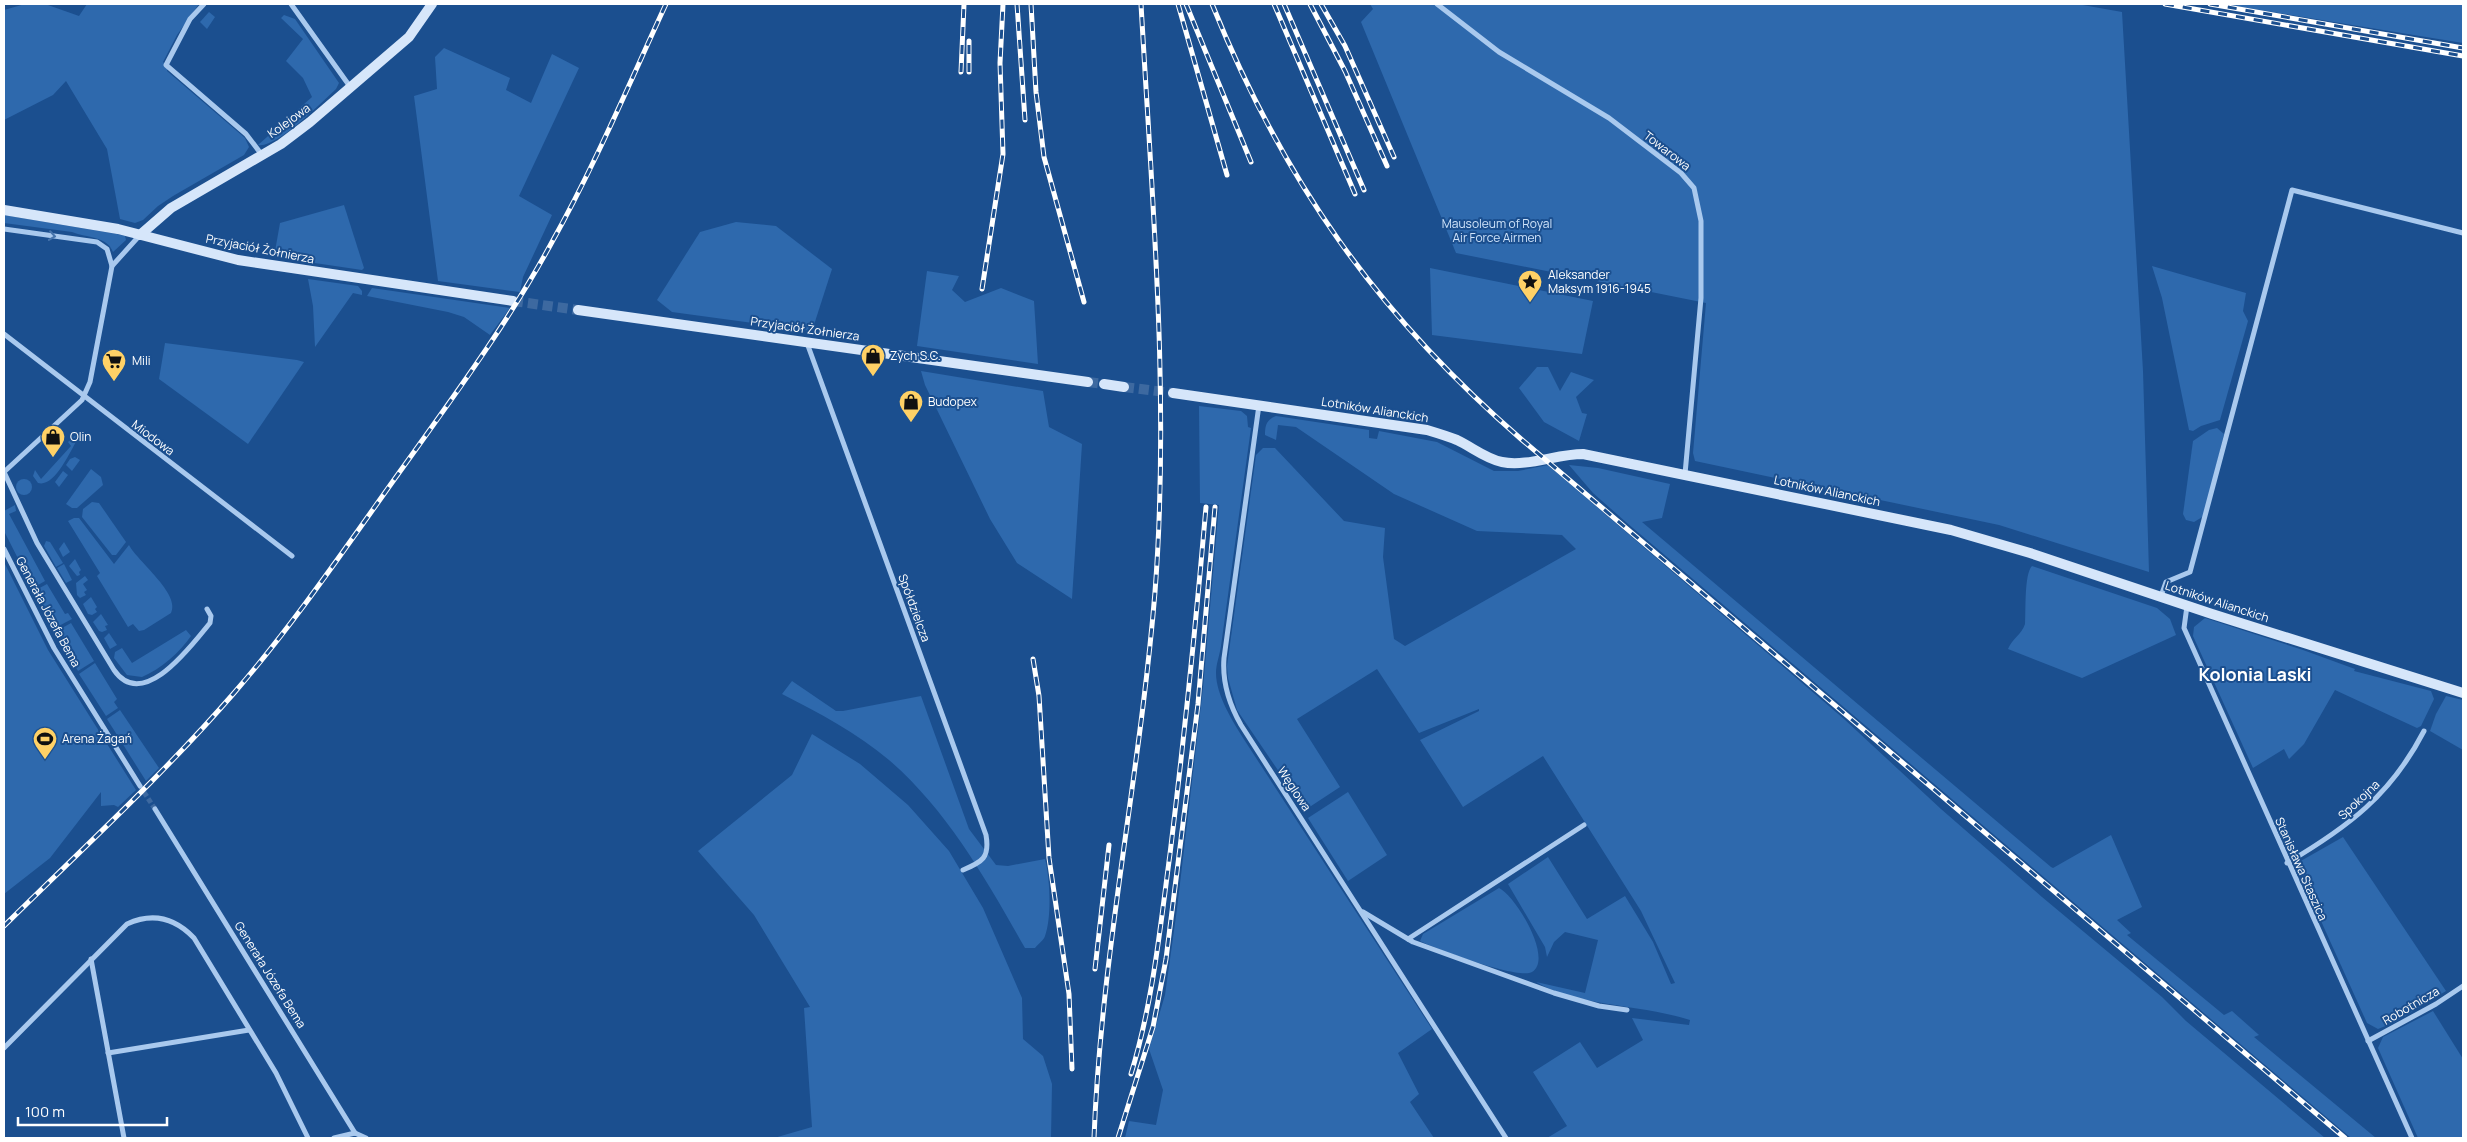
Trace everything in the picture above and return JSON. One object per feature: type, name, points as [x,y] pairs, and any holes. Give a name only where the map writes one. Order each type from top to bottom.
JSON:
[{"type":"main road","name":"Kolejowa","points":[[140,235],[171,208],[262,154],[310,122],[409,36],[432,4]]},
{"type":"main road","name":"Przyjaciół Żołnierza","points":[[4,210],[92,224],[238,260],[513,301]]},
{"type":"main road","name":"Przyjaciół Żołnierza","points":[[578,310],[1088,382]]},
{"type":"main road","points":[[1104,384],[1124,387]]},
{"type":"main road","name":"Lotników Alianckich","points":[[1173,393],[1427,430],[1456,440],[1492,459],[1504,462],[1522,462],[1567,454],[1583,454],[1951,530],[2030,553],[2188,606],[2463,692]]},
{"type":"street","points":[[204,4],[190,19],[166,65],[246,134],[262,154]]},
{"type":"street","points":[[291,4],[351,88]]},
{"type":"street","name":"Towarowa","points":[[1437,4],[1499,52],[1608,118],[1681,173],[1694,188],[1701,221],[1701,298],[1685,474]]},
{"type":"street","points":[[2161,596],[2166,582],[2190,572],[2292,190],[2463,233]]},
{"type":"street","points":[[4,229],[97,242],[107,249],[112,266],[90,382],[84,396],[74,409],[4,472],[37,543],[114,670],[123,681],[138,684],[148,682],[179,659],[210,623],[211,616],[207,609]]},
{"type":"street","points":[[112,266],[140,235]]},
{"type":"street","name":"Miodowa","points":[[4,334],[292,556]]},
{"type":"street","name":"Spółdzielcza","points":[[807,342],[986,835],[987,854],[980,862],[963,870]]},
{"type":"street","name":"Węglowa","points":[[1260,405],[1225,649],[1223,668],[1226,690],[1241,725],[1506,1138]]},
{"type":"street","name":"Generała Józefa Bema","points":[[4,550],[54,648],[140,786]]},
{"type":"street","name":"Stanisława Staszica","points":[[2188,606],[2184,628],[2287,863],[2412,1138]]},
{"type":"street","name":"Spokojna","points":[[2287,863],[2338,832],[2373,804],[2407,761],[2424,731]]},
{"type":"street","name":"Generała Józefa Bema","points":[[154,809],[355,1133]]},
{"type":"street","points":[[1408,939],[1584,825]]},
{"type":"street","points":[[1360,911],[1408,939],[1554,993],[1599,1006],[1627,1010]]},
{"type":"street","points":[[4,1048],[91,958],[127,924],[139,918],[166,918],[184,927],[194,938],[276,1073],[308,1138]]},
{"type":"street","points":[[91,958],[124,1138]]},
{"type":"street","name":"Robotnicza","points":[[2368,1041],[2436,1004],[2463,986]]},
{"type":"street","points":[[108,1053],[249,1030]]},
{"type":"street","points":[[334,1138],[355,1133],[366,1138]]},
{"type":"green space","points":[[25,4],[45,4],[79,16],[87,4],[199,4],[177,35],[163,62],[168,67],[167,71],[245,138],[249,147],[244,155],[173,196],[158,206],[143,220],[135,223],[120,219],[107,149],[66,81],[53,95],[4,120],[4,10]]},
{"type":"green space","name":"Mausoleum of Royal Air Force Airmen","points":[[1370,4],[2077,4],[2122,12],[2143,371],[2149,572],[1999,525],[1695,461],[1693,453],[1706,303],[1456,253],[1361,22],[1373,9]]},
{"type":"green space","points":[[2223,4],[2463,4],[2463,43]]},
{"type":"green space","points":[[209,12],[215,17],[207,29],[200,22]]},
{"type":"green space","points":[[284,15],[295,19],[339,83],[336,89],[299,123],[276,140],[258,145],[312,97],[303,78],[286,61],[303,39],[281,18]]},
{"type":"green space","points":[[444,48],[510,78],[506,90],[531,103],[552,54],[579,68],[519,196],[552,215],[523,277],[520,292],[438,281],[414,96],[437,89],[435,57]]},
{"type":"green space","points":[[344,205],[364,268],[362,270],[274,257],[280,223]]},
{"type":"green space","points":[[4,215],[117,234],[125,236],[126,240],[113,252],[106,243],[96,238],[72,232],[4,223]]},
{"type":"green space","points":[[736,222],[776,226],[832,269],[812,331],[672,312],[657,300],[700,232]]},
{"type":"green space","points":[[2152,266],[2246,293],[2243,311],[2248,321],[2220,420],[2201,426],[2193,431],[2189,430],[2162,298]]},
{"type":"green space","points":[[1430,268],[1593,301],[1582,354],[1432,335]]},
{"type":"green space","points":[[927,271],[959,276],[952,290],[965,302],[1001,288],[1034,301],[1038,364],[917,346]]},
{"type":"green space","points":[[308,279],[358,286],[362,291],[362,295],[353,293],[315,347],[313,306]]},
{"type":"green space","points":[[372,288],[510,308],[490,335],[464,317],[448,312],[367,296]]},
{"type":"green space","points":[[165,343],[304,362],[248,444],[159,379]]},
{"type":"green space","points":[[1537,367],[1548,367],[1560,391],[1571,372],[1594,380],[1576,397],[1582,413],[1587,414],[1579,441],[1544,422],[1519,388]]},
{"type":"green space","points":[[921,371],[1043,391],[1049,427],[1082,444],[1072,599],[1017,563],[990,519],[925,385]]},
{"type":"green space","points":[[1199,406],[1241,411],[1247,416],[1248,427],[1251,428],[1221,646],[1216,670],[1219,690],[1226,708],[1245,741],[1432,1029],[1398,1053],[1419,1094],[1410,1102],[1434,1138],[1125,1138],[1129,1121],[1156,1125],[1163,1090],[1149,1049],[1165,995],[1177,909],[1203,688],[1219,505],[1200,503]]},
{"type":"green space","points":[[1276,416],[1369,430],[1369,438],[1377,439],[1379,431],[1437,442],[1494,471],[1518,471],[1548,465],[1844,719],[1941,809],[2042,897],[2162,997],[2186,1021],[2325,1138],[1547,1138],[1567,1126],[1533,1072],[1580,1042],[1597,1068],[1643,1040],[1632,1018],[1689,1025],[1690,1020],[1652,1011],[1590,1001],[1552,990],[1536,982],[1585,993],[1598,940],[1565,932],[1554,942],[1547,957],[1545,947],[1508,884],[1548,857],[1587,919],[1625,896],[1653,942],[1671,984],[1675,983],[1641,911],[1543,756],[1463,807],[1420,740],[1479,711],[1479,709],[1419,733],[1377,669],[1297,719],[1340,787],[1305,810],[1237,710],[1228,678],[1227,666],[1256,455],[1263,448],[1275,448],[1344,521],[1385,528],[1383,557],[1394,639],[1405,646],[1576,549],[1562,535],[1477,531],[1394,494],[1296,427],[1278,425],[1276,440],[1265,435],[1267,424],[1270,419]]},
{"type":"green space","points":[[2217,428],[2224,434],[2204,516],[2194,522],[2186,520],[2183,514],[2193,441],[2209,430]]},
{"type":"green space","points":[[77,434],[77,440],[56,475],[44,483],[38,483],[33,476],[35,470],[41,479],[71,446],[68,442]]},
{"type":"green space","points":[[75,457],[80,460],[72,471],[66,465],[70,459]]},
{"type":"green space","points":[[1569,465],[1598,468],[1670,484],[1662,518],[1642,522],[2051,867],[2053,868],[2111,835],[2142,907],[2117,920],[2131,933],[2127,935],[2224,1015],[2232,1011],[2259,1035],[2254,1037],[2376,1138],[2351,1138],[1627,523],[1593,493]]},
{"type":"green space","points":[[91,469],[101,477],[103,485],[77,508],[72,508],[66,504]]},
{"type":"green space","points":[[63,471],[68,475],[59,487],[55,482]]},
{"type":"green space","points":[[24,479],[30,481],[32,487],[30,493],[24,495],[18,493],[16,487],[18,481]]},
{"type":"green space","points":[[92,502],[99,503],[126,542],[116,555],[112,555],[82,517],[83,509]]},
{"type":"green space","points":[[15,505],[16,511],[9,514],[45,581],[33,588],[4,531],[4,511]]},
{"type":"green space","points":[[79,518],[114,564],[129,545],[164,587],[170,597],[171,613],[144,630],[139,631],[133,624],[128,627],[97,576],[100,573],[68,521]]},
{"type":"green space","points":[[46,541],[50,542],[63,563],[56,567],[44,546]]},
{"type":"green space","points":[[64,542],[70,552],[63,557],[59,549]]},
{"type":"green space","points":[[75,559],[81,570],[79,572],[80,575],[77,576],[69,566]]},
{"type":"green space","name":"Arena Żagań","points":[[4,562],[48,650],[136,790],[118,807],[114,805],[101,806],[101,792],[50,858],[4,894]]},
{"type":"green space","points":[[64,564],[72,580],[66,583],[57,568]]},
{"type":"green space","points":[[2032,566],[2157,608],[2170,619],[2176,635],[2082,678],[2008,649],[2025,624],[2027,584],[2029,570]]},
{"type":"green space","points":[[85,576],[88,580],[83,584],[87,590],[84,592],[86,595],[80,598],[77,595],[76,583]]},
{"type":"green space","points":[[47,584],[65,614],[68,613],[72,619],[53,629],[34,591]]},
{"type":"green space","points":[[91,597],[97,607],[95,609],[97,612],[92,615],[88,614],[83,604]]},
{"type":"green space","points":[[101,614],[108,625],[105,626],[107,630],[102,632],[99,631],[93,622]]},
{"type":"green space","points":[[2205,618],[2303,650],[2355,669],[2354,671],[2431,691],[2434,699],[2421,726],[2417,728],[2335,690],[2304,744],[2289,759],[2284,749],[2253,768],[2193,636],[2194,627]]},
{"type":"green space","points":[[71,623],[94,661],[78,671],[55,632]]},
{"type":"green space","points":[[186,630],[191,636],[170,660],[142,677],[127,675],[114,658],[115,652],[122,648],[132,663]]},
{"type":"green space","points":[[109,633],[117,645],[110,649],[104,638]]},
{"type":"green space","points":[[95,663],[117,699],[114,702],[118,708],[106,716],[79,674]]},
{"type":"green space","points":[[792,681],[836,711],[921,696],[969,829],[996,865],[1008,866],[1045,859],[1049,887],[1049,919],[1044,938],[1035,948],[1025,948],[965,848],[930,801],[877,750],[837,724],[782,694]]},
{"type":"green space","points":[[2446,696],[2463,700],[2463,750],[2430,731],[2436,714]]},
{"type":"green space","points":[[120,710],[159,768],[146,781],[107,719]]},
{"type":"green space","points":[[812,734],[860,764],[908,805],[949,851],[983,908],[1022,998],[1023,1039],[1043,1056],[1052,1084],[1051,1138],[774,1138],[812,1127],[804,1008],[810,1007],[754,915],[698,851],[792,775]]},
{"type":"green space","points":[[1348,792],[1387,855],[1348,881],[1308,818]]},
{"type":"green space","points":[[2343,837],[2446,991],[2395,1022],[2378,1029],[2367,1023],[2298,870],[2299,862]]},
{"type":"green space","points":[[1499,888],[1514,902],[1530,928],[1538,954],[1538,965],[1532,972],[1511,972],[1495,968],[1420,941],[1423,934]]},
{"type":"green space","points":[[2433,1011],[2463,1059],[2463,1138],[2418,1138],[2378,1048],[2383,1037]]},
{"type":"tunnel","points":[[513,301],[578,310]]},
{"type":"tunnel","points":[[1088,382],[1104,384]]},
{"type":"tunnel","points":[[1124,387],[1173,393]]},
{"type":"tunnel","points":[[140,786],[155,809]]},
{"type":"railway","points":[[4,926],[121,812],[207,723],[277,641],[337,559],[478,362],[535,273],[583,184],[666,4]]},
{"type":"railway","points":[[961,72],[964,4]]},
{"type":"railway","points":[[982,289],[1003,154],[1000,63],[1003,4]]},
{"type":"railway","points":[[1017,4],[1025,120]]},
{"type":"railway","points":[[1031,4],[1036,92],[1044,157],[1084,302]]},
{"type":"railway","points":[[1094,1138],[1104,1001],[1148,660],[1155,592],[1159,519],[1161,445],[1158,298],[1141,4]]},
{"type":"railway","points":[[1178,4],[1227,175]]},
{"type":"railway","points":[[1186,4],[1251,162]]},
{"type":"railway","points":[[1212,4],[1240,68],[1270,129],[1303,186],[1339,241],[1379,293],[1422,343],[1469,392],[1521,439],[2345,1138]]},
{"type":"railway","points":[[1274,4],[1355,194]]},
{"type":"railway","points":[[1284,4],[1364,190]]},
{"type":"railway","points":[[1310,4],[1345,71],[1387,166]]},
{"type":"railway","points":[[1321,4],[1345,46],[1394,157]]},
{"type":"railway","points":[[2165,4],[2463,56]]},
{"type":"railway","points":[[2210,4],[2463,48]]},
{"type":"railway","points":[[969,41],[969,72]]},
{"type":"railway","points":[[1131,1074],[1145,1020],[1163,909],[1185,724],[1206,507]]},
{"type":"railway","points":[[1118,1138],[1153,1027],[1166,959],[1198,704],[1215,507]]},
{"type":"railway","points":[[1033,659],[1039,696],[1049,858],[1069,994],[1072,1069]]},
{"type":"railway","points":[[1095,969],[1109,845]]},
{"type":"place","name":"Aleksander Maksym 1916-1945","points":[[1530,303]]},
{"type":"place","name":"Zych S.C.","points":[[873,377]]},
{"type":"place","name":"Mili","points":[[114,382]]},
{"type":"place","name":"Budopex","points":[[911,423]]},
{"type":"place","name":"Olin","points":[[53,458]]},
{"type":"place","name":"Arena Żagań","points":[[45,760]]},
{"type":"district","name":"Kolonia Laski","points":[[2255,675]]}]
